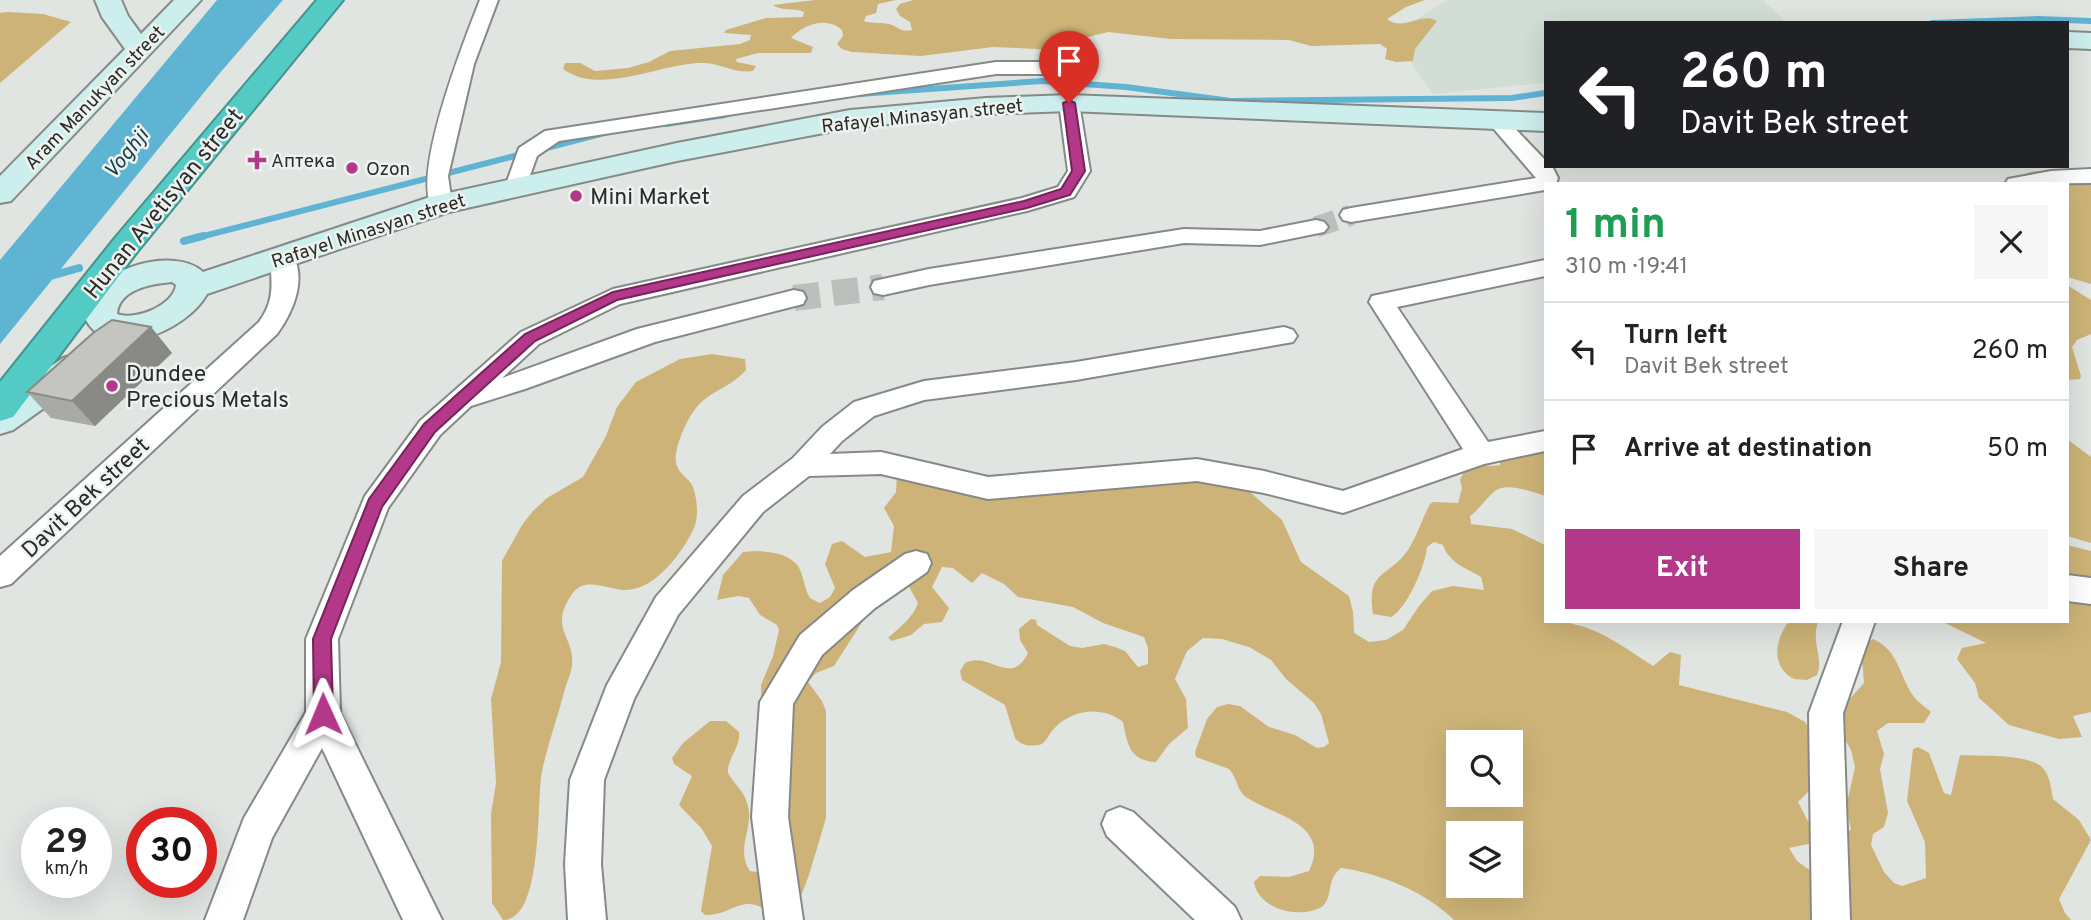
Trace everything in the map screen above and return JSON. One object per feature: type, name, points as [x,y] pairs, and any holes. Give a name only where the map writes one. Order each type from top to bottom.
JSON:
[{"type":"highway","name":"Hunan Avetisyan street","points":[[0,408],[126,245],[330,0]]},
{"type":"street","points":[[108,0],[115,17],[139,50]]},
{"type":"street","name":"Aram Manukyan street","points":[[0,194],[188,0]]},
{"type":"street","points":[[441,204],[437,176],[464,64],[489,0]]},
{"type":"street","points":[[2069,40],[2091,41]]},
{"type":"street","points":[[516,187],[527,153],[553,136],[996,68],[1070,68]]},
{"type":"street","points":[[423,920],[323,714],[322,639],[375,504],[430,428],[530,338],[613,297],[1027,204],[1066,192],[1079,171],[1069,103]]},
{"type":"street","name":"Rafayel Minasyan street","points":[[194,287],[441,204],[850,119],[986,106],[1069,103],[1544,122]]},
{"type":"street","points":[[1497,121],[1545,173],[1545,182]]},
{"type":"street","points":[[2028,182],[2091,176]]},
{"type":"street","points":[[1350,215],[1544,183]]},
{"type":"street","points":[[883,287],[1184,236],[1260,238],[1316,227]]},
{"type":"street","points":[[0,420],[130,328],[160,320],[173,313],[192,296],[192,279],[184,274],[139,267],[129,257],[126,245]]},
{"type":"street","name":"Davit Bek street","points":[[0,575],[268,328],[283,309],[286,288],[283,257]]},
{"type":"street","points":[[1481,454],[1381,302],[1544,268]]},
{"type":"street","points":[[130,328],[105,323],[100,316],[100,308],[115,290],[143,275],[158,272]]},
{"type":"street","points":[[463,399],[504,389],[596,352],[700,318],[794,298]]},
{"type":"street","points":[[587,920],[583,864],[587,780],[619,695],[667,606],[752,505],[803,466],[832,434],[864,409],[924,391],[1076,371],[1284,336]]},
{"type":"street","points":[[803,466],[881,463],[988,488],[1197,470],[1264,482],[1343,502],[1481,454],[1544,441]]},
{"type":"street","points":[[784,920],[770,817],[777,702],[811,645],[864,599],[916,563]]},
{"type":"street","points":[[2069,588],[2091,591]]},
{"type":"street","points":[[1831,920],[1826,713],[1840,667],[1858,623]]},
{"type":"street","points":[[224,920],[257,830],[323,714]]},
{"type":"street","points":[[1120,824],[1222,920]]},
{"type":"shaded area","points":[[815,0],[896,0],[878,4],[876,13],[866,16],[864,21],[889,24],[905,31],[912,30],[910,22],[900,16],[896,9],[900,4],[913,0],[1425,0],[1406,7],[1387,19],[1399,23],[1425,18],[1437,21],[1415,49],[1413,61],[1396,62],[1385,59],[1387,49],[1380,44],[1311,46],[1289,40],[1171,39],[1108,32],[1088,37],[1075,47],[1060,50],[993,47],[921,56],[852,52],[837,44],[843,36],[842,30],[830,23],[816,23],[791,38],[813,47],[811,53],[758,53],[736,59],[737,62],[756,66],[753,71],[700,63],[594,80],[578,77],[563,69],[565,63],[580,63],[595,71],[628,68],[649,62],[670,51],[740,44],[750,40],[751,35],[724,33],[726,30],[766,18],[803,17],[804,12],[773,5]]},
{"type":"shaded area","points":[[1447,0],[1763,0],[1785,21],[1544,21],[1544,83],[1433,94],[1392,35]]},
{"type":"shaded area","points":[[0,13],[43,14],[71,22],[0,83]]},
{"type":"shaded area","points":[[2037,171],[2091,179],[2091,284],[2069,278],[2069,182],[2008,182]]},
{"type":"shaded area","points":[[2069,286],[2091,300],[2091,334],[2077,340],[2072,347],[2080,379],[2069,380]]},
{"type":"shaded area","points":[[712,354],[745,359],[746,370],[701,402],[692,413],[681,436],[676,453],[677,466],[693,487],[697,508],[696,524],[689,538],[667,568],[647,584],[626,590],[583,585],[577,588],[565,606],[562,624],[572,655],[572,667],[542,771],[532,881],[526,901],[516,915],[503,920],[492,903],[491,814],[496,783],[491,699],[501,662],[502,561],[533,511],[547,498],[583,477],[606,436],[617,407],[636,382],[680,359]]},
{"type":"shaded area","points":[[1525,434],[1535,434],[1544,439],[1544,496],[1520,489],[1500,488],[1470,516],[1471,524],[1512,529],[1544,545],[1544,623],[1566,623],[1590,629],[1615,641],[1653,666],[1670,652],[1681,655],[1679,685],[1787,712],[1805,722],[1816,741],[1812,788],[1798,802],[1813,831],[1813,843],[1789,848],[1797,861],[1815,874],[1851,829],[1846,807],[1855,767],[1851,750],[1838,728],[1837,713],[1864,683],[1861,646],[1873,639],[1888,650],[1914,697],[1931,712],[1924,723],[1888,723],[1877,731],[1884,754],[1880,769],[1888,813],[1884,827],[1873,834],[1871,845],[1884,872],[1894,883],[1902,886],[1926,878],[1925,842],[1907,801],[1913,749],[1918,747],[1929,753],[1944,793],[1951,795],[1960,755],[2003,756],[2026,760],[2045,770],[2053,799],[2079,820],[2091,840],[2059,899],[2071,920],[1454,920],[1430,901],[1401,885],[1371,874],[1341,868],[1333,878],[1323,906],[1304,912],[1282,910],[1264,900],[1257,892],[1254,882],[1260,876],[1289,877],[1309,871],[1314,855],[1313,842],[1296,823],[1246,797],[1229,769],[1196,757],[1195,752],[1207,719],[1217,707],[1228,704],[1240,706],[1269,727],[1295,735],[1317,748],[1324,747],[1329,743],[1321,714],[1314,703],[1286,679],[1271,660],[1249,647],[1222,639],[1203,638],[1187,651],[1175,679],[1186,699],[1188,728],[1169,744],[1156,762],[1135,755],[1128,744],[1123,722],[1106,713],[1077,714],[1059,724],[1042,744],[1024,744],[1015,738],[1005,705],[962,680],[960,671],[965,663],[974,660],[1014,668],[1028,653],[1020,640],[1019,629],[1031,619],[1070,646],[1082,648],[1104,644],[1125,651],[1138,667],[1148,664],[1148,648],[1144,637],[1103,623],[1073,607],[1018,597],[1004,584],[982,573],[972,583],[953,568],[942,567],[932,587],[949,608],[942,622],[924,624],[911,635],[892,641],[888,638],[909,618],[918,603],[903,580],[866,616],[834,666],[816,673],[808,682],[826,711],[826,818],[798,904],[773,915],[762,908],[746,904],[715,914],[705,915],[701,911],[712,846],[702,829],[679,805],[692,776],[674,764],[672,758],[683,743],[710,721],[726,721],[739,732],[728,773],[742,792],[748,806],[749,822],[744,847],[746,863],[750,871],[765,873],[761,685],[773,656],[779,630],[777,625],[760,615],[749,598],[738,596],[717,600],[723,575],[743,552],[757,551],[787,557],[798,566],[810,598],[820,603],[830,597],[835,588],[825,564],[832,544],[842,541],[865,557],[891,552],[894,526],[884,508],[896,492],[897,475],[974,480],[1095,466],[1168,470],[1243,486],[1282,520],[1301,562],[1349,596],[1354,633],[1369,642],[1386,640],[1403,630],[1432,591],[1453,586],[1484,590],[1481,577],[1450,557],[1443,545],[1434,542],[1427,547],[1415,585],[1403,605],[1391,617],[1373,614],[1372,599],[1376,581],[1408,550],[1430,504],[1458,503],[1463,474],[1477,466],[1500,465],[1500,457]]},
{"type":"shaded area","points":[[2069,440],[2091,457],[2091,543],[2069,537]]},
{"type":"shaded area","points":[[2069,546],[2091,551],[2091,712],[2073,716],[2082,737],[2059,739],[2009,725],[1979,698],[1975,683],[1957,659],[1962,648],[1986,643],[1945,623],[2069,623]]},
{"type":"shaded area","points":[[1788,623],[1818,623],[1817,675],[1807,680],[1794,679],[1781,667],[1777,652]]},
{"type":"water","name":"Voghji","points":[[217,0],[283,0],[219,74],[0,344],[0,260]]},
{"type":"building","points":[[112,320],[151,327],[72,401],[27,392],[93,333]]},
{"type":"waterway","points":[[1986,21],[2091,21]]},
{"type":"waterway","points":[[859,94],[1042,81],[1126,87],[1231,101],[1512,98],[1544,93]]},
{"type":"waterway","points":[[666,124],[725,115]]},
{"type":"waterway","points":[[539,150],[604,133]]},
{"type":"waterway","points":[[196,238],[526,153]]},
{"type":"waterway","points":[[184,241],[203,236]]},
{"type":"waterway","points":[[47,277],[79,268]]},
{"type":"tunnel","points":[[1316,227],[1351,215]]},
{"type":"tunnel","points":[[794,298],[883,287]]},
{"type":"place","name":"Аптека","points":[[257,160]]},
{"type":"place","name":"Ozon","points":[[352,168]]},
{"type":"place","name":"Mini Market","points":[[576,196]]},
{"type":"place","name":"Dundee Precious Metals","points":[[112,386]]},
{"type":"route","points":[[323,714],[322,639],[375,504],[430,428],[530,338],[613,297],[717,271],[1027,204],[1066,192],[1079,171],[1069,103]]}]
